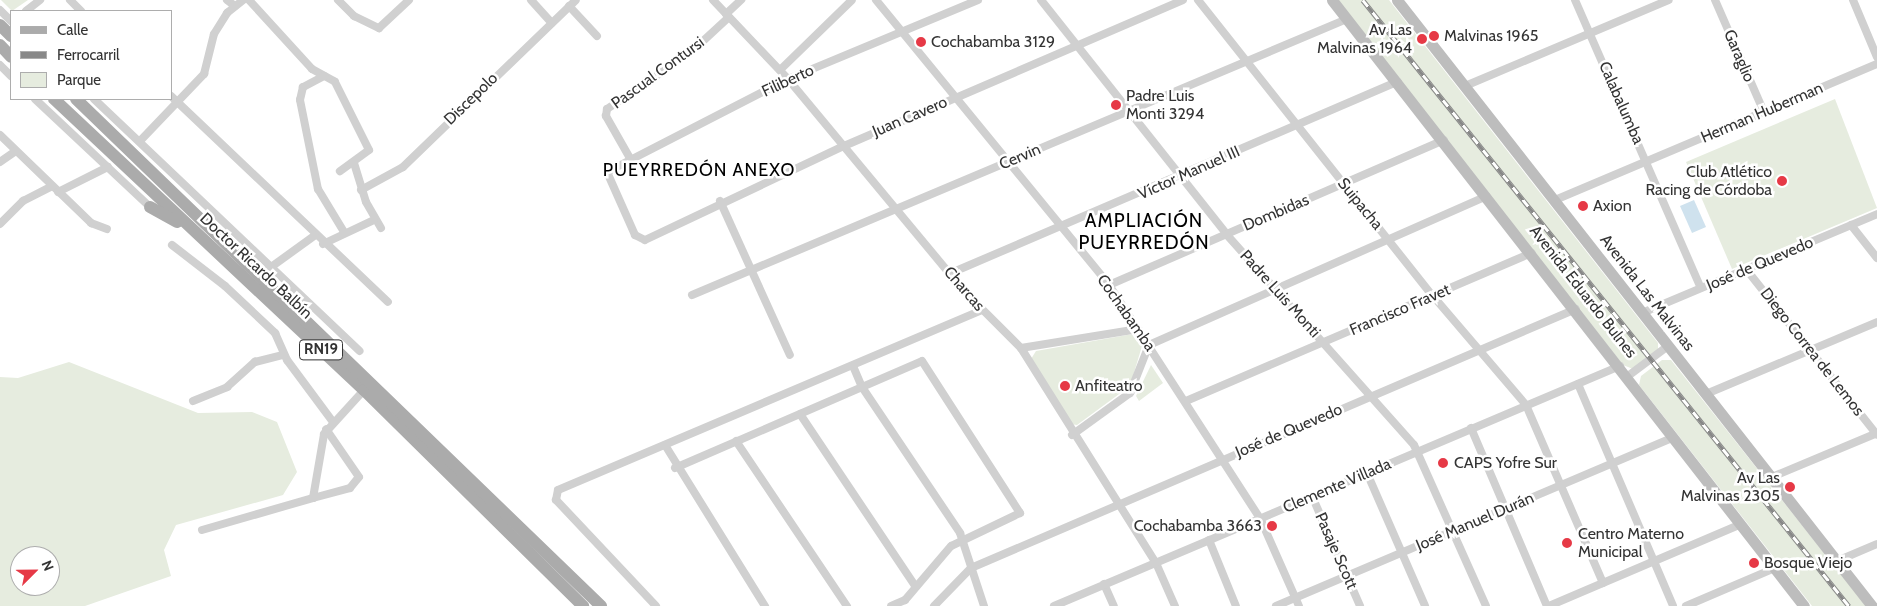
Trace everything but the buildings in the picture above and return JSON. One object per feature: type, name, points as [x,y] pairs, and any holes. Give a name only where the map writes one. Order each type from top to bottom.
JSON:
[{"type":"main road","name":"Avenida Eduardo Bulnes","points":[[1332,0],[1576,309],[1804,606]]},
{"type":"main road","name":"Avenida Las Malvinas","points":[[1397,0],[1872,606]]},
{"type":"main road","points":[[0,45],[10,55]]},
{"type":"main road","name":"Doctor Ricardo Balbín","points":[[55,100],[364,390],[583,606]]},
{"type":"main road","name":"Doctor Ricardo Balbín","points":[[77,100],[601,606]]},
{"type":"main road","points":[[150,207],[196,233]]},
{"type":"street","points":[[27,10],[38,0]]},
{"type":"street","points":[[70,0],[80,10]]},
{"type":"street","points":[[227,0],[235,6]]},
{"type":"street","points":[[140,142],[179,104],[204,74],[214,34],[235,6],[243,0]]},
{"type":"street","points":[[249,0],[305,63],[335,82],[369,150],[354,163],[340,171]]},
{"type":"street","points":[[338,0],[354,16],[379,28],[410,0]]},
{"type":"street","points":[[531,0],[552,23]]},
{"type":"street","name":"Discepolo","points":[[361,190],[403,167],[576,0]]},
{"type":"street","name":"Charcas","points":[[713,0],[780,70],[982,310],[1022,348],[1072,434],[1156,563],[1175,606]]},
{"type":"street","name":"Pascual Contursi","points":[[631,160],[606,116],[607,109],[689,54],[741,0]]},
{"type":"street","points":[[780,70],[852,0]]},
{"type":"street","name":"Cochabamba","points":[[876,0],[905,31],[1109,285],[1186,401],[1260,518],[1299,606]]},
{"type":"street","points":[[955,10],[960,0]]},
{"type":"street","name":"Filiberto","points":[[640,240],[606,176],[631,160],[788,80],[978,0]]},
{"type":"street","name":"Padre Luis Monti","points":[[1041,0],[1227,234],[1419,451],[1486,606]]},
{"type":"street","name":"Juan Cavero","points":[[640,240],[844,146],[1183,0]]},
{"type":"street","name":"Suipacha","points":[[1198,0],[1433,296],[1526,405],[1603,583]]},
{"type":"street","name":"Calabalumba","points":[[1575,0],[1647,162],[1700,288]]},
{"type":"street","points":[[1465,86],[1669,0]]},
{"type":"street","name":"Garaglio","points":[[1715,0],[1764,112]]},
{"type":"street","points":[[1853,0],[1877,57]]},
{"type":"street","points":[[569,6],[597,36]]},
{"type":"street","points":[[0,10],[8,28],[0,45]]},
{"type":"street","name":"Cervin","points":[[692,295],[898,211],[1010,161],[1346,19]]},
{"type":"street","name":"Herman Huberman","points":[[1555,200],[1877,64]]},
{"type":"street","points":[[0,65],[10,75]]},
{"type":"street","points":[[324,76],[303,87],[300,100],[318,189],[344,232]]},
{"type":"street","name":"Víctor Manuel III","points":[[951,273],[1063,228],[1398,82]]},
{"type":"street","points":[[172,97],[314,236],[388,302]]},
{"type":"street","points":[[37,100],[150,207]]},
{"type":"street","points":[[95,100],[360,351]]},
{"type":"street","points":[[0,135],[54,189],[94,225],[107,229]]},
{"type":"street","name":"Dombidas","points":[[1109,285],[1444,140]]},
{"type":"street","points":[[0,162],[16,151]]},
{"type":"street","points":[[354,163],[361,190],[374,220],[381,228]]},
{"type":"street","points":[[0,224],[23,201],[108,167]]},
{"type":"street","points":[[1072,434],[1130,393],[1149,345],[1487,196]]},
{"type":"street","points":[[720,202],[790,355]]},
{"type":"street","name":"José de Quevedo","points":[[1642,313],[1877,214]]},
{"type":"street","points":[[323,244],[344,232],[374,220]]},
{"type":"street","points":[[1851,225],[1877,258]]},
{"type":"street","points":[[260,275],[314,236]]},
{"type":"street","points":[[172,245],[220,282],[275,333],[284,355],[333,422]]},
{"type":"street","name":"Francisco Fravet","points":[[1186,401],[1532,253]]},
{"type":"street","name":"Diego Correa de Lemos","points":[[1746,269],[1876,434]]},
{"type":"street","name":"José de Quevedo","points":[[971,568],[1576,309]]},
{"type":"street","points":[[656,606],[554,494],[982,310]]},
{"type":"street","points":[[1706,394],[1877,322]]},
{"type":"street","points":[[1022,348],[1138,329]]},
{"type":"street","points":[[1628,376],[1668,346]]},
{"type":"street","points":[[193,400],[227,387],[255,362],[284,355]]},
{"type":"street","points":[[675,468],[922,361],[1020,508],[1018,517],[948,549],[905,600],[891,606]]},
{"type":"street","points":[[854,366],[862,386],[963,541],[984,606]]},
{"type":"street","name":"Clemente Villada","points":[[1054,606],[1620,366]]},
{"type":"street","points":[[1578,384],[1674,606]]},
{"type":"street","points":[[313,498],[326,429],[364,390]]},
{"type":"street","points":[[800,414],[916,587]]},
{"type":"street","points":[[1471,428],[1548,606],[1741,524]]},
{"type":"street","points":[[202,530],[350,488],[359,477],[326,429]]},
{"type":"street","points":[[1772,477],[1876,434]]},
{"type":"street","name":"José Manuel Durán","points":[[1276,606],[1612,465],[1674,437]]},
{"type":"street","points":[[736,441],[847,606]]},
{"type":"street","points":[[665,445],[675,468],[765,606]]},
{"type":"street","points":[[1367,473],[1425,606]]},
{"type":"street","name":"Pasaje Scott","points":[[1312,496],[1360,606]]},
{"type":"street","points":[[1209,540],[1236,606]]},
{"type":"street","points":[[1837,562],[1877,544]]},
{"type":"street","points":[[934,606],[971,568]]},
{"type":"street","points":[[1686,606],[1775,568]]},
{"type":"street","points":[[1104,584],[1114,606]]},
{"type":"green space","points":[[1,0],[28,0],[13,10],[11,10]]},
{"type":"green space","points":[[1336,0],[1389,0],[1658,343],[1658,350],[1633,369],[1623,365]]},
{"type":"green space","name":"Club Atlético Racing de Córdoba","points":[[1835,99],[1877,208],[1732,269],[1686,162]]},
{"type":"green space","points":[[1133,334],[1142,346],[1130,386],[1077,425],[1070,424],[1031,359],[1036,351]]},
{"type":"green space","points":[[1662,360],[1671,360],[1866,606],[1812,606],[1639,385],[1641,376]]},
{"type":"green space","points":[[69,362],[198,413],[252,412],[277,422],[297,472],[283,495],[176,525],[164,550],[171,576],[85,606],[0,606],[0,377],[18,378]]},
{"type":"green space","points":[[1151,365],[1163,383],[1139,401],[1136,396]]},
{"type":"water","points":[[1694,200],[1706,227],[1692,233],[1680,206]]},
{"type":"railway","points":[[1363,0],[1849,606]]},
{"type":"place","name":"Malvinas 1965","points":[[1434,36]]},
{"type":"place","name":"Av Las Malvinas 1964","points":[[1422,39]]},
{"type":"place","name":"Cochabamba 3129","points":[[921,42]]},
{"type":"place","name":"Padre Luis Monti 3294","points":[[1116,105]]},
{"type":"place","name":"Club Atlético Racing de Córdoba","points":[[1782,181]]},
{"type":"place","name":"Axion","points":[[1583,206]]},
{"type":"place","name":"Anfiteatro","points":[[1065,386]]},
{"type":"place","name":"CAPS Yofre Sur","points":[[1443,463]]},
{"type":"place","name":"Av Las Malvinas 2305","points":[[1790,487]]},
{"type":"place","name":"Cochabamba 3663","points":[[1272,526]]},
{"type":"place","name":"Centro Materno Municipal","points":[[1567,543]]},
{"type":"place","name":"Bosque Viejo","points":[[1754,563]]},
{"type":"district","name":"PUEYRREDÓN ANEXO","points":[[699,170]]},
{"type":"district","name":"AMPLIACIÓN PUEYRREDÓN","points":[[1144,232]]}]
